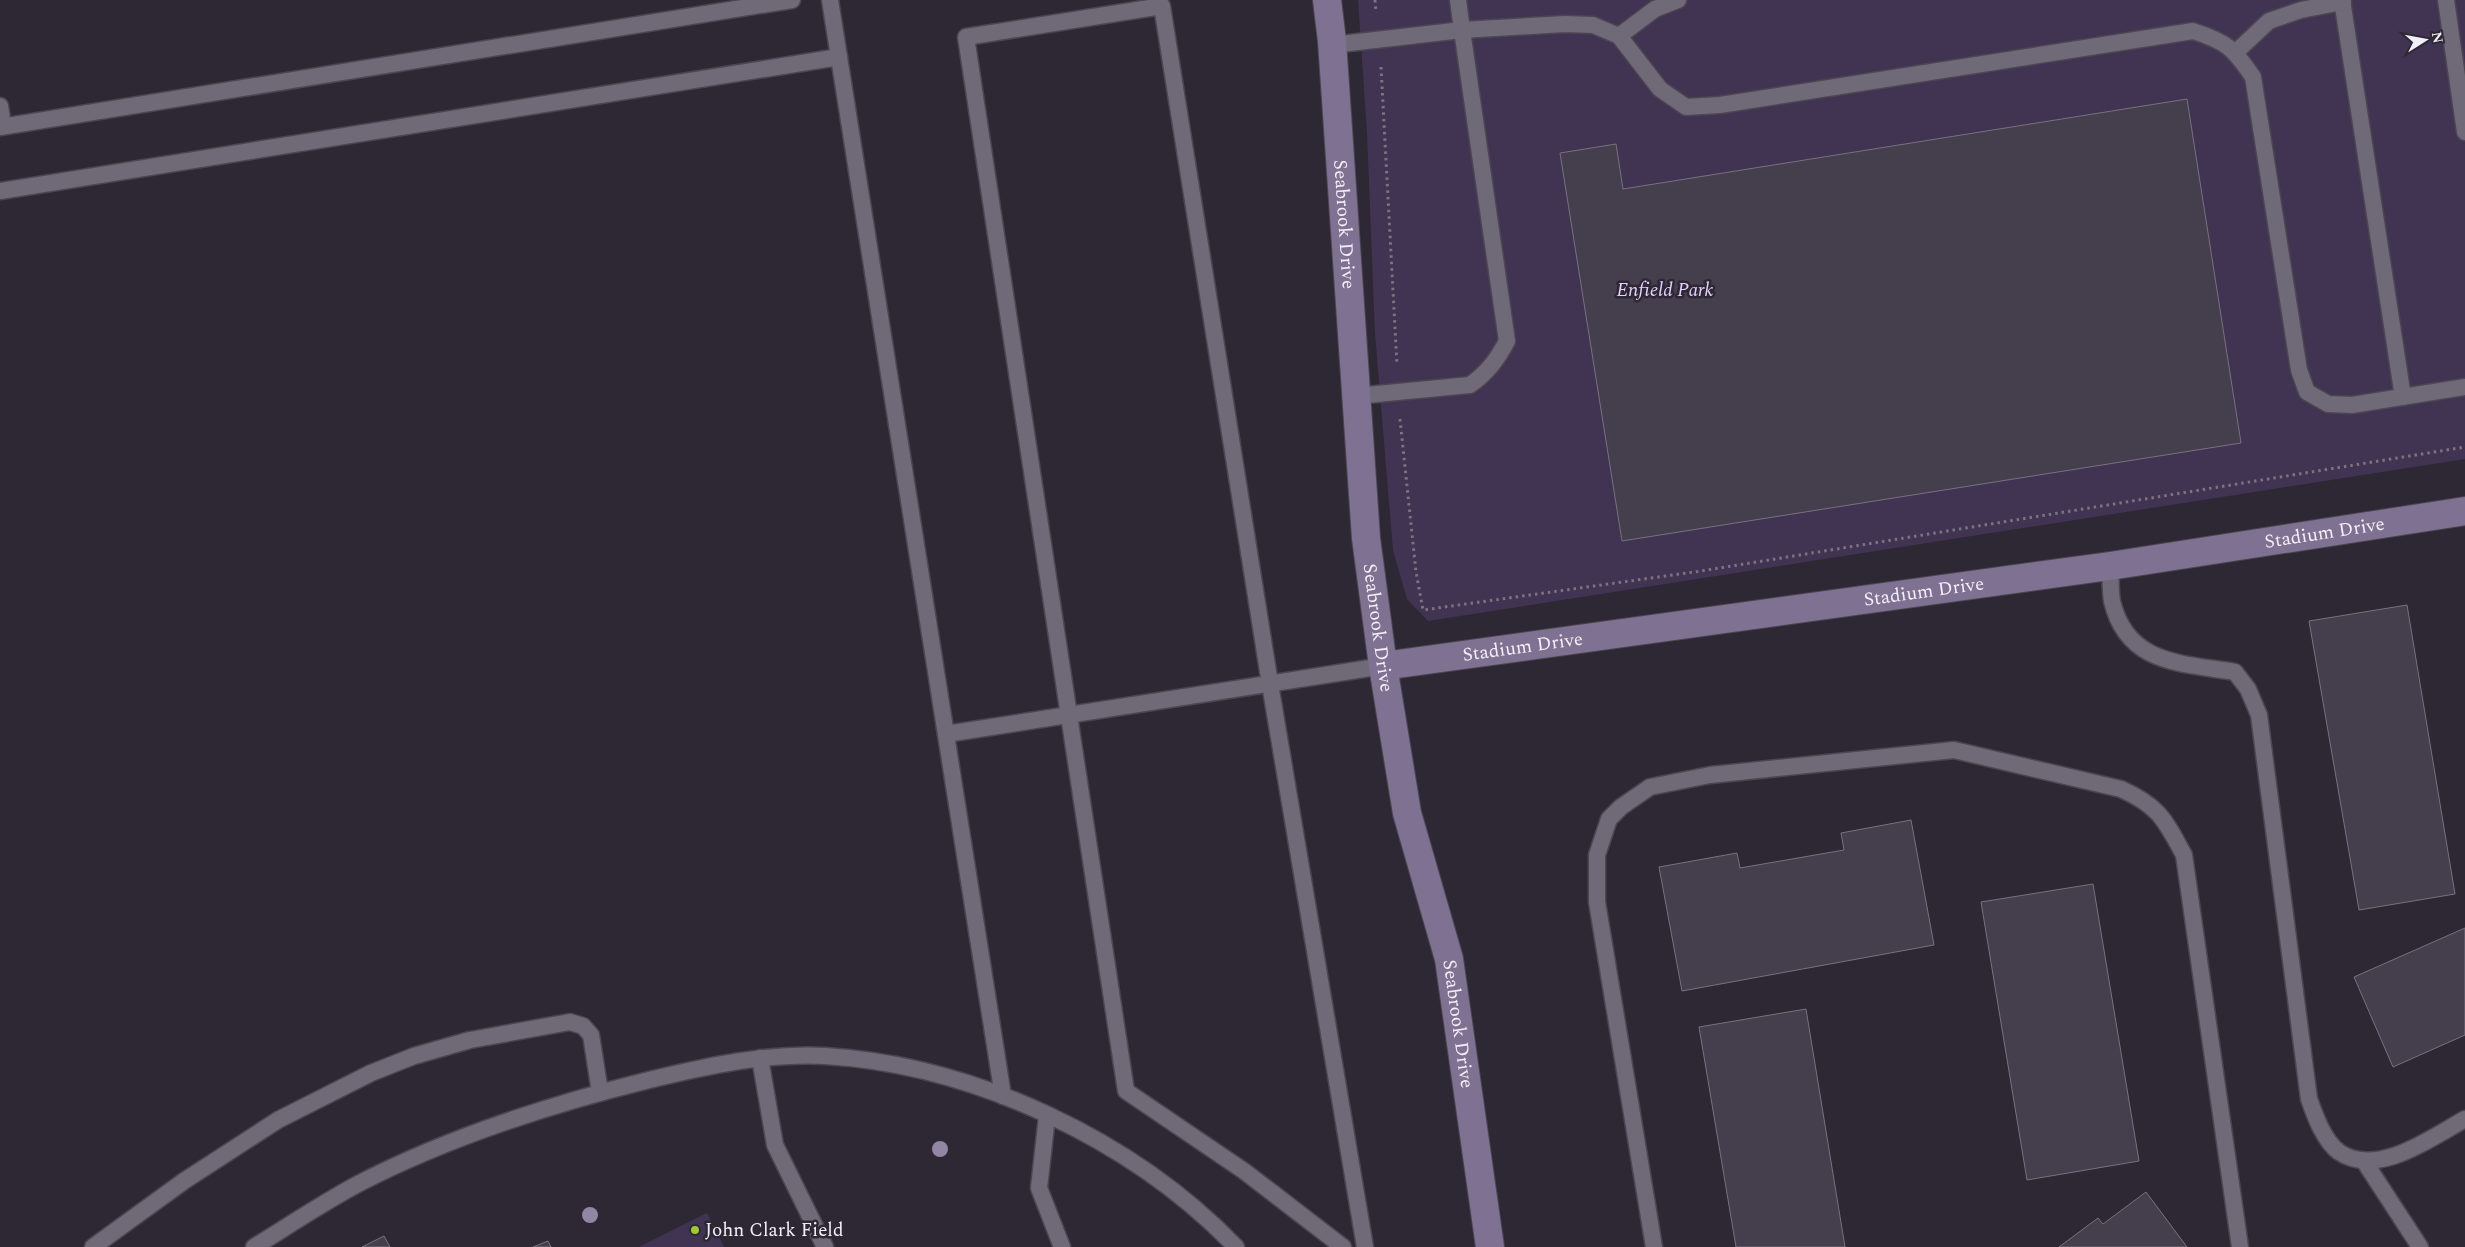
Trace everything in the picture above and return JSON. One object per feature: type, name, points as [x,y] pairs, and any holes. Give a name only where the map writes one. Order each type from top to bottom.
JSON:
[{"type":"street","name":"Seabrook Drive","points":[[1327,0],[1332,45],[1366,538],[1383,666],[1407,813],[1449,959],[1490,1247]]},
{"type":"street","name":"Stadium Drive","points":[[1383,666],[2110,566],[2465,511]]},
{"type":"lane","points":[[0,106],[2,126],[792,0]]},
{"type":"lane","points":[[830,0],[1003,1096]]},
{"type":"lane","points":[[1356,396],[1470,386],[1484,376],[1507,341],[1458,0]]},
{"type":"lane","points":[[1619,36],[1655,10],[1678,0]]},
{"type":"lane","points":[[2446,0],[2465,132]]},
{"type":"lane","points":[[2236,52],[2269,22],[2301,10],[2342,1],[2403,397]]},
{"type":"lane","points":[[1343,1247],[1244,1171],[1126,1091],[966,37],[1162,6],[1270,684],[1365,1247]]},
{"type":"lane","points":[[1332,45],[1462,30],[1565,24],[1594,25],[1619,36],[1660,90],[1686,107],[1720,105],[2193,31],[2218,39],[2236,52],[2253,77],[2299,370],[2307,392],[2328,404],[2352,406],[2465,388]]},
{"type":"lane","points":[[0,190],[839,57]]},
{"type":"lane","points":[[2110,566],[2112,601],[2134,643],[2150,655],[2170,661],[2235,672],[2248,688],[2259,715],[2309,1099],[2319,1126],[2339,1152],[2364,1162],[2402,1154],[2465,1119]]},
{"type":"lane","points":[[946,734],[1383,666]]},
{"type":"lane","points":[[1654,1247],[1597,902],[1597,855],[1609,819],[1621,807],[1650,786],[1710,775],[1954,750],[2121,789],[2145,800],[2167,823],[2184,855],[2240,1247]]},
{"type":"lane","points":[[92,1247],[184,1181],[278,1120],[371,1073],[414,1056],[470,1040],[570,1022],[583,1026],[590,1035],[600,1092]]},
{"type":"lane","points":[[254,1247],[355,1186],[456,1139],[600,1092],[685,1071],[760,1058],[824,1056],[892,1065],[936,1074],[1003,1096],[1085,1133],[1158,1179],[1207,1216],[1236,1247]]},
{"type":"lane","points":[[760,1058],[775,1145],[825,1247]]},
{"type":"lane","points":[[1047,1116],[1039,1188],[1062,1247]]},
{"type":"lane","points":[[2364,1162],[2420,1247]]},
{"type":"path","points":[[1379,40],[1398,392],[1410,526],[1423,610],[1702,570],[2465,447]]},
{"type":"green space","name":"Enfield Park","points":[[1358,0],[2465,0],[2465,459],[1428,621],[1407,599],[1393,550],[1375,333],[1367,133]]},
{"type":"green space","name":"John Clark Field","points":[[707,1213],[724,1247],[639,1247]]},
{"type":"building","points":[[2187,99],[2241,443],[1622,541],[1560,153],[1616,144],[1623,189]]},
{"type":"building","points":[[2407,605],[2455,894],[2359,910],[2309,621]]},
{"type":"building","points":[[1911,820],[1934,945],[1682,991],[1659,867],[1737,853],[1740,868],[1844,850],[1841,833]]},
{"type":"building","points":[[2093,884],[2139,1161],[2027,1180],[1981,902]]},
{"type":"building","points":[[2465,928],[2465,1035],[2393,1067],[2354,977]]},
{"type":"building","points":[[1806,1009],[1845,1247],[1736,1247],[1699,1027]]},
{"type":"building","points":[[2146,1192],[2187,1247],[2059,1247],[2098,1218],[2103,1224]]},
{"type":"building","points":[[384,1236],[390,1247],[362,1247]]},
{"type":"building","points":[[548,1241],[551,1247],[533,1247]]},
{"type":"place","name":"John Clark Field","points":[[695,1230]]}]
